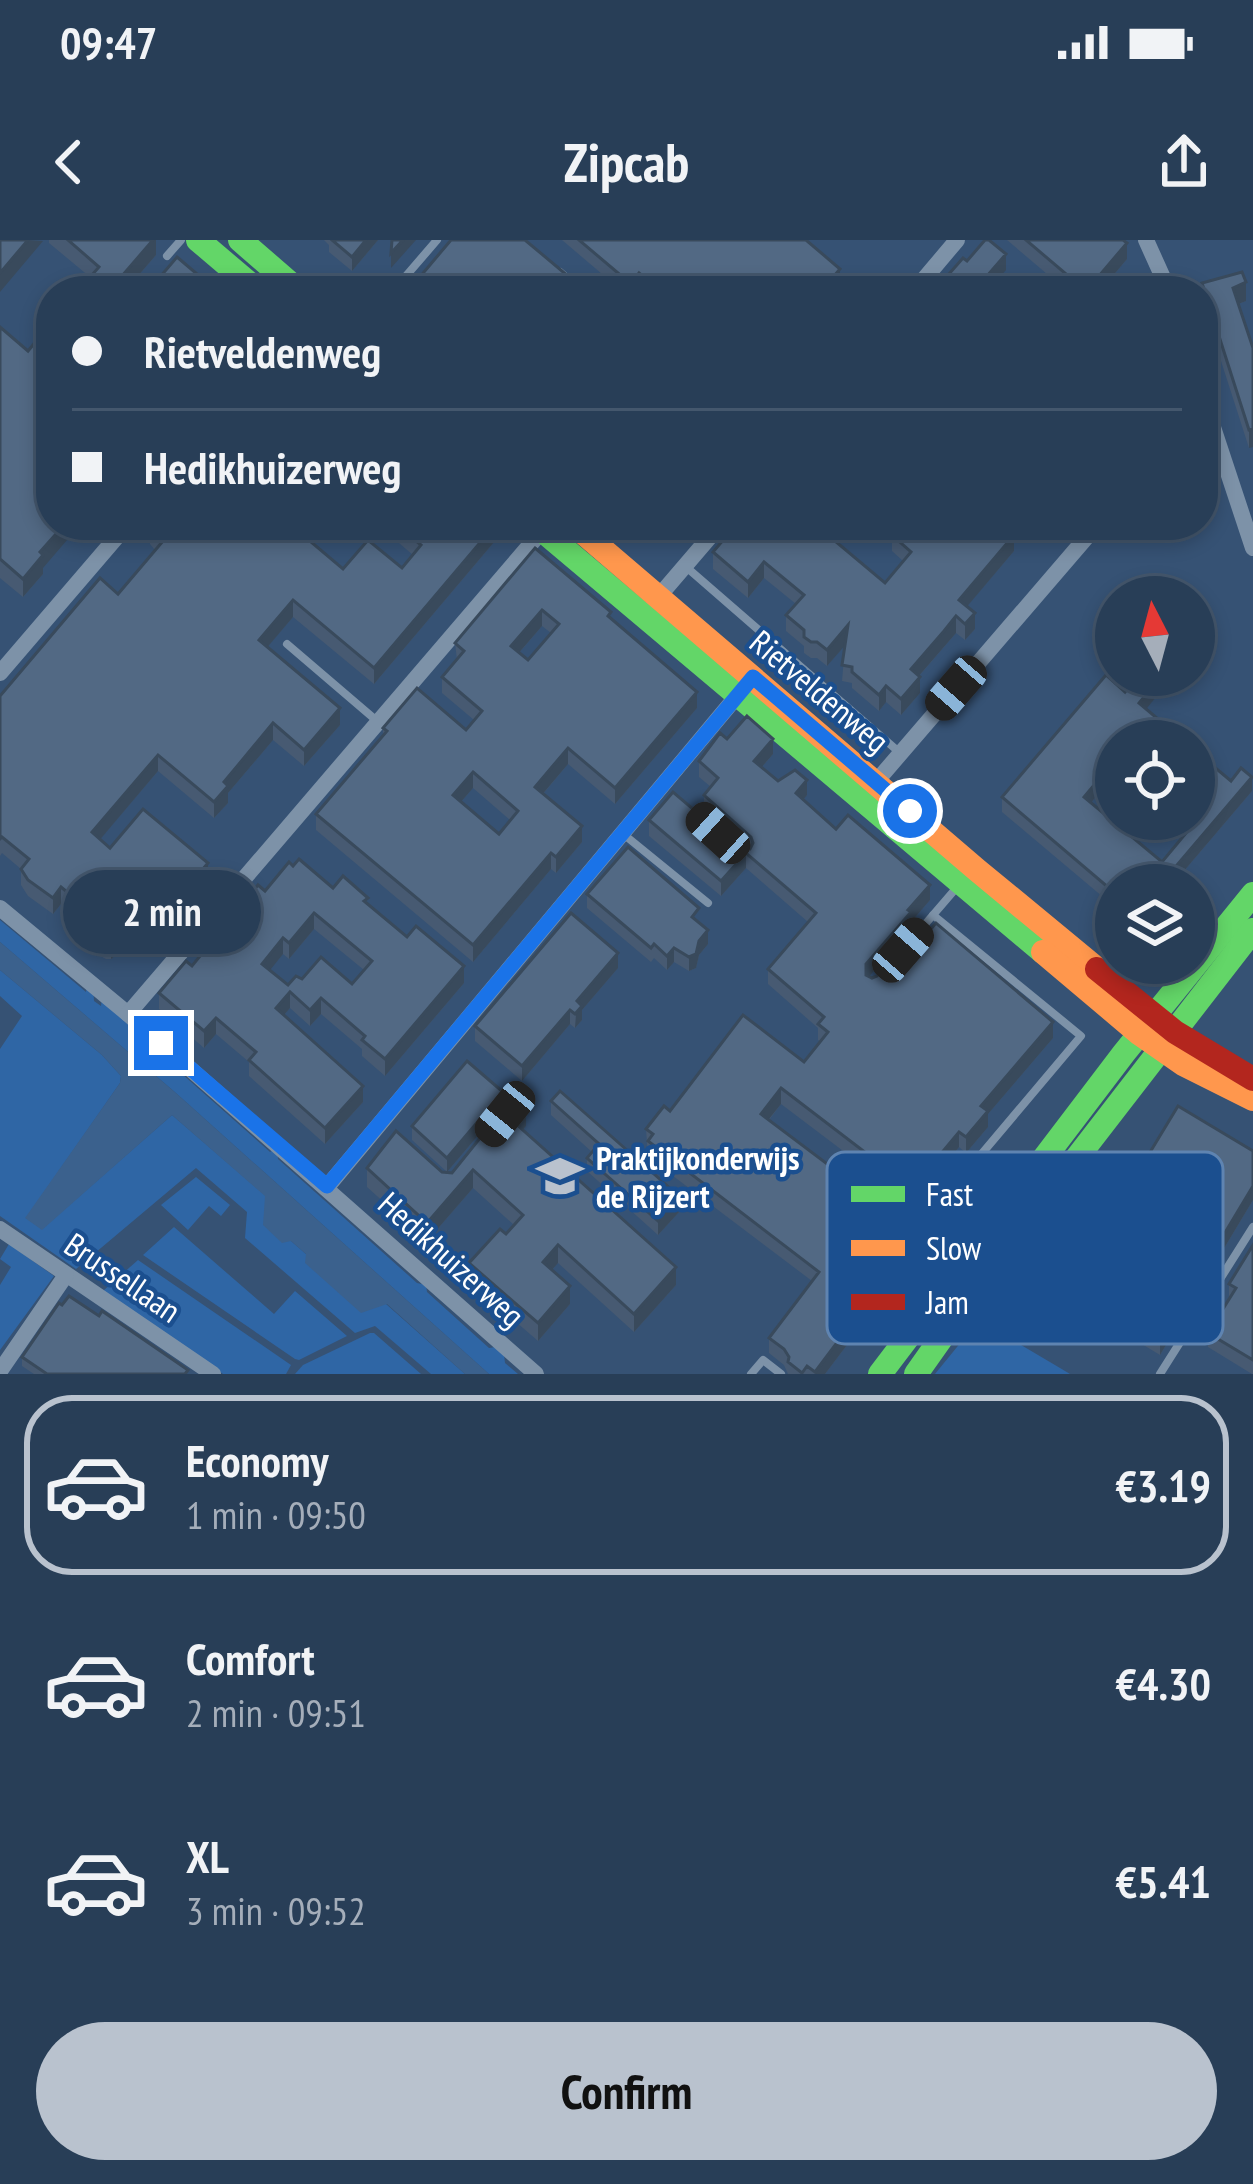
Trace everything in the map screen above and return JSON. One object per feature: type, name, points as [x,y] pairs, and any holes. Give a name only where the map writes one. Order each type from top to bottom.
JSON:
[{"type":"main road","points":[[198,240],[240,276]]},
{"type":"main road","points":[[240,240],[282,276]]},
{"type":"main road","name":"Rietveldenweg","points":[[560,540],[651,606],[868,791],[977,870],[1157,1033],[1183,1064],[1253,1099]]},
{"type":"main road","name":"Rietveldenweg","points":[[588,540],[651,606]]},
{"type":"main road","name":"Rietveldenweg","points":[[868,791],[960,884],[1157,1033],[1253,1078]]},
{"type":"main road","points":[[1066,1152],[1157,1033],[1253,894]]},
{"type":"main road","points":[[1157,1033],[1253,930]]},
{"type":"main road","points":[[880,1374],[906,1344]]},
{"type":"main road","points":[[916,1374],[935,1344]]},
{"type":"street","points":[[927,276],[957,240]]},
{"type":"street","points":[[1147,240],[1163,276]]},
{"type":"street","points":[[1218,448],[1253,548]]},
{"type":"street","points":[[0,673],[114,540]]},
{"type":"street","points":[[128,1014],[531,540]]},
{"type":"street","points":[[651,606],[708,540]]},
{"type":"street","points":[[868,791],[1084,540]]},
{"type":"street","points":[[327,1186],[385,1127],[745,686]]},
{"type":"street","name":"Hedikhuizerweg","points":[[0,908],[327,1186],[536,1374]]},
{"type":"street","name":"Brussellaan","points":[[0,1229],[213,1374]]},
{"type":"street","points":[[0,1371],[67,1274]]},
{"type":"lane","points":[[167,256],[181,240]]},
{"type":"lane","points":[[406,276],[436,240]]},
{"type":"lane","points":[[552,266],[564,276]]},
{"type":"lane","name":"Rietveldenweg","points":[[686,566],[900,753]]},
{"type":"lane","points":[[287,644],[379,722]]},
{"type":"lane","points":[[663,784],[680,799]]},
{"type":"lane","points":[[622,832],[708,903]]},
{"type":"lane","points":[[918,932],[960,884]]},
{"type":"lane","points":[[933,915],[1081,1036],[982,1152]]},
{"type":"lane","points":[[1223,1274],[1253,1227]]},
{"type":"lane","points":[[1160,1374],[1179,1344]]},
{"type":"lane","points":[[752,1374],[764,1360],[781,1374]]},
{"type":"shaded area","points":[[0,920],[86,992],[87,985],[93,988],[94,1001],[101,1006],[102,998],[155,1051],[172,1055],[173,1066],[270,1152],[277,1148],[278,1159],[417,1283],[426,1285],[427,1292],[489,1348],[496,1347],[518,1374],[489,1374],[0,942]]},
{"type":"shaded area","points":[[0,942],[489,1374],[465,1374],[387,1304],[361,1313],[305,1263],[306,1254],[291,1241],[282,1243],[263,1225],[265,1196],[172,1115],[42,1230],[25,1218],[121,1076],[0,970]]},
{"type":"shaded area","points":[[0,970],[121,1076],[26,1218],[42,1229],[172,1115],[266,1196],[291,1241],[386,1304],[465,1374],[431,1374],[375,1326],[355,1333],[245,1238],[247,1212],[196,1168],[76,1269],[0,1216],[0,1049],[22,1016],[0,996]]},
{"type":"shaded area","points":[[196,1177],[230,1205],[221,1216],[209,1206],[188,1230],[161,1205]]},
{"type":"shaded area","points":[[174,1227],[274,1314],[295,1291],[347,1336],[295,1359],[143,1255]]},
{"type":"shaded area","points":[[9,1244],[54,1276],[0,1350],[0,1285],[11,1267],[0,1259]]},
{"type":"shaded area","points":[[138,1260],[291,1365],[286,1374],[223,1374],[103,1291]]},
{"type":"shaded area","points":[[370,1333],[421,1374],[295,1374],[303,1365]]},
{"type":"shaded area","points":[[959,1344],[1020,1344],[1070,1374],[935,1374]]},
{"type":"building","points":[[0,240],[28,240],[0,273]]},
{"type":"building","points":[[68,240],[153,240],[122,276],[91,276],[99,267]]},
{"type":"building","points":[[332,240],[366,240],[352,257]]},
{"type":"building","points":[[451,240],[525,240],[568,276],[421,276]]},
{"type":"building","points":[[579,240],[806,240],[840,269],[834,276],[622,276]]},
{"type":"building","points":[[985,240],[1006,254],[987,276],[947,276],[963,258],[967,261]]},
{"type":"building","points":[[1026,240],[1127,243],[1099,276],[1068,276]]},
{"type":"building","points":[[177,257],[199,276],[161,276]]},
{"type":"building","points":[[1242,272],[1246,282],[1233,288],[1253,348],[1253,429],[1249,430],[1218,333],[1218,279]]},
{"type":"building","points":[[0,327],[28,351],[36,341],[36,540],[51,540],[23,579],[0,559]]},
{"type":"building","points":[[309,540],[343,569],[368,540],[402,568],[421,545],[415,540],[482,540],[374,668],[293,600],[259,640],[340,708],[304,750],[273,723],[224,782],[228,786],[214,802],[158,755],[92,832],[110,848],[143,809],[208,863],[180,896],[163,882],[121,934],[106,943],[74,916],[83,905],[61,887],[53,898],[28,880],[21,869],[29,859],[0,839],[0,696],[100,578],[118,594],[163,541]]},
{"type":"building","points":[[723,540],[834,540],[885,583],[911,552],[898,540],[1010,540],[959,600],[975,613],[965,624],[956,616],[911,669],[920,677],[901,699],[886,686],[879,695],[852,667],[842,665],[848,625],[827,650],[811,642],[786,615],[804,595],[764,562],[748,582],[713,552]]},
{"type":"building","points":[[535,548],[697,692],[615,788],[568,748],[535,787],[582,826],[556,857],[551,853],[473,945],[316,814],[417,688],[466,730],[482,711],[442,677],[464,651],[455,643]],"holes":[[[542,610],[559,624],[528,660],[511,646]],[[473,772],[518,811],[499,834],[453,795]]]},
{"type":"building","points":[[1095,688],[1095,696],[1145,696],[1139,703],[1159,720],[1095,720],[1095,784],[1084,797],[1095,806],[1095,840],[1136,840],[1162,862],[1180,840],[1198,840],[1178,864],[1095,864],[1095,876],[1002,797]]},
{"type":"building","points":[[747,716],[773,739],[754,761],[778,781],[795,770],[807,780],[796,793],[836,829],[848,815],[930,885],[866,964],[866,975],[877,976],[923,923],[931,929],[936,923],[1053,1022],[981,1106],[988,1111],[966,1137],[959,1132],[942,1152],[865,1152],[781,1088],[761,1114],[827,1164],[827,1344],[836,1344],[815,1372],[807,1366],[802,1373],[769,1338],[819,1272],[648,1141],[653,1134],[646,1129],[664,1106],[670,1111],[743,1015],[804,1062],[828,1032],[818,1024],[824,1017],[768,969],[816,913],[746,853],[721,881],[649,820],[673,792],[740,849],[750,849],[751,837],[704,795],[718,778],[699,761],[720,733],[727,739]]},
{"type":"building","points":[[1215,768],[1231,781],[1241,768],[1252,777],[1215,820]]},
{"type":"building","points":[[628,847],[699,908],[692,917],[708,930],[696,954],[689,957],[674,948],[667,956],[654,944],[651,948],[587,894]]},
{"type":"building","points":[[299,859],[333,888],[343,876],[368,898],[364,901],[407,937],[416,926],[464,966],[385,1059],[321,998],[310,1010],[290,992],[276,1008],[363,1086],[325,1128],[249,1060],[256,1052],[216,1018],[204,1031],[159,993],[186,961],[192,966],[258,885],[265,891],[289,862],[293,866]],"holes":[[[314,913],[372,961],[352,984],[321,957],[302,979],[296,976],[288,985],[262,964],[283,938],[289,943]]]},
{"type":"building","points":[[571,913],[618,953],[577,1001],[582,1006],[575,1014],[570,1010],[522,1066],[475,1026]]},
{"type":"building","points":[[467,1061],[503,1092],[447,1158],[412,1126]]},
{"type":"building","points":[[560,1091],[680,1197],[658,1221],[587,1158],[599,1144],[551,1101]]},
{"type":"building","points":[[513,1097],[526,1108],[514,1122],[676,1267],[634,1314],[558,1245],[543,1262],[570,1286],[538,1323],[469,1263],[500,1229],[506,1234],[523,1215],[473,1170],[427,1223],[367,1168],[396,1131],[442,1172],[452,1173]]},
{"type":"building","points":[[1178,1106],[1253,1151],[1253,1186],[1223,1236],[1223,1152],[1150,1152]]},
{"type":"building","points":[[1253,1245],[1253,1360],[1223,1342],[1223,1309],[1236,1288],[1229,1284]]},
{"type":"building","points":[[69,1296],[99,1316],[102,1311],[188,1370],[185,1374],[47,1374],[22,1357],[59,1303]]},
{"type":"traffic: fast","points":[[198,240],[240,276]]},
{"type":"traffic: fast","points":[[240,240],[282,276]]},
{"type":"traffic: fast","points":[[554,540],[1043,952]]},
{"type":"traffic: fast","points":[[1049,1152],[1253,894]]},
{"type":"traffic: fast","points":[[1081,1152],[1253,930]]},
{"type":"traffic: fast","points":[[880,1374],[903,1344]]},
{"type":"traffic: fast","points":[[916,1374],[937,1344]]},
{"type":"traffic: slow","points":[[592,540],[1095,967]]},
{"type":"traffic: slow","points":[[1043,952],[1140,1034],[1183,1064],[1253,1099]]},
{"type":"traffic: jam","points":[[1116,984],[1175,1032],[1253,1079]]},
{"type":"place","name":"Praktijkonderwijs de Rijzert","points":[[560,1176]]},
{"type":"route","points":[[161,1043],[327,1186],[753,677],[910,811]]}]
